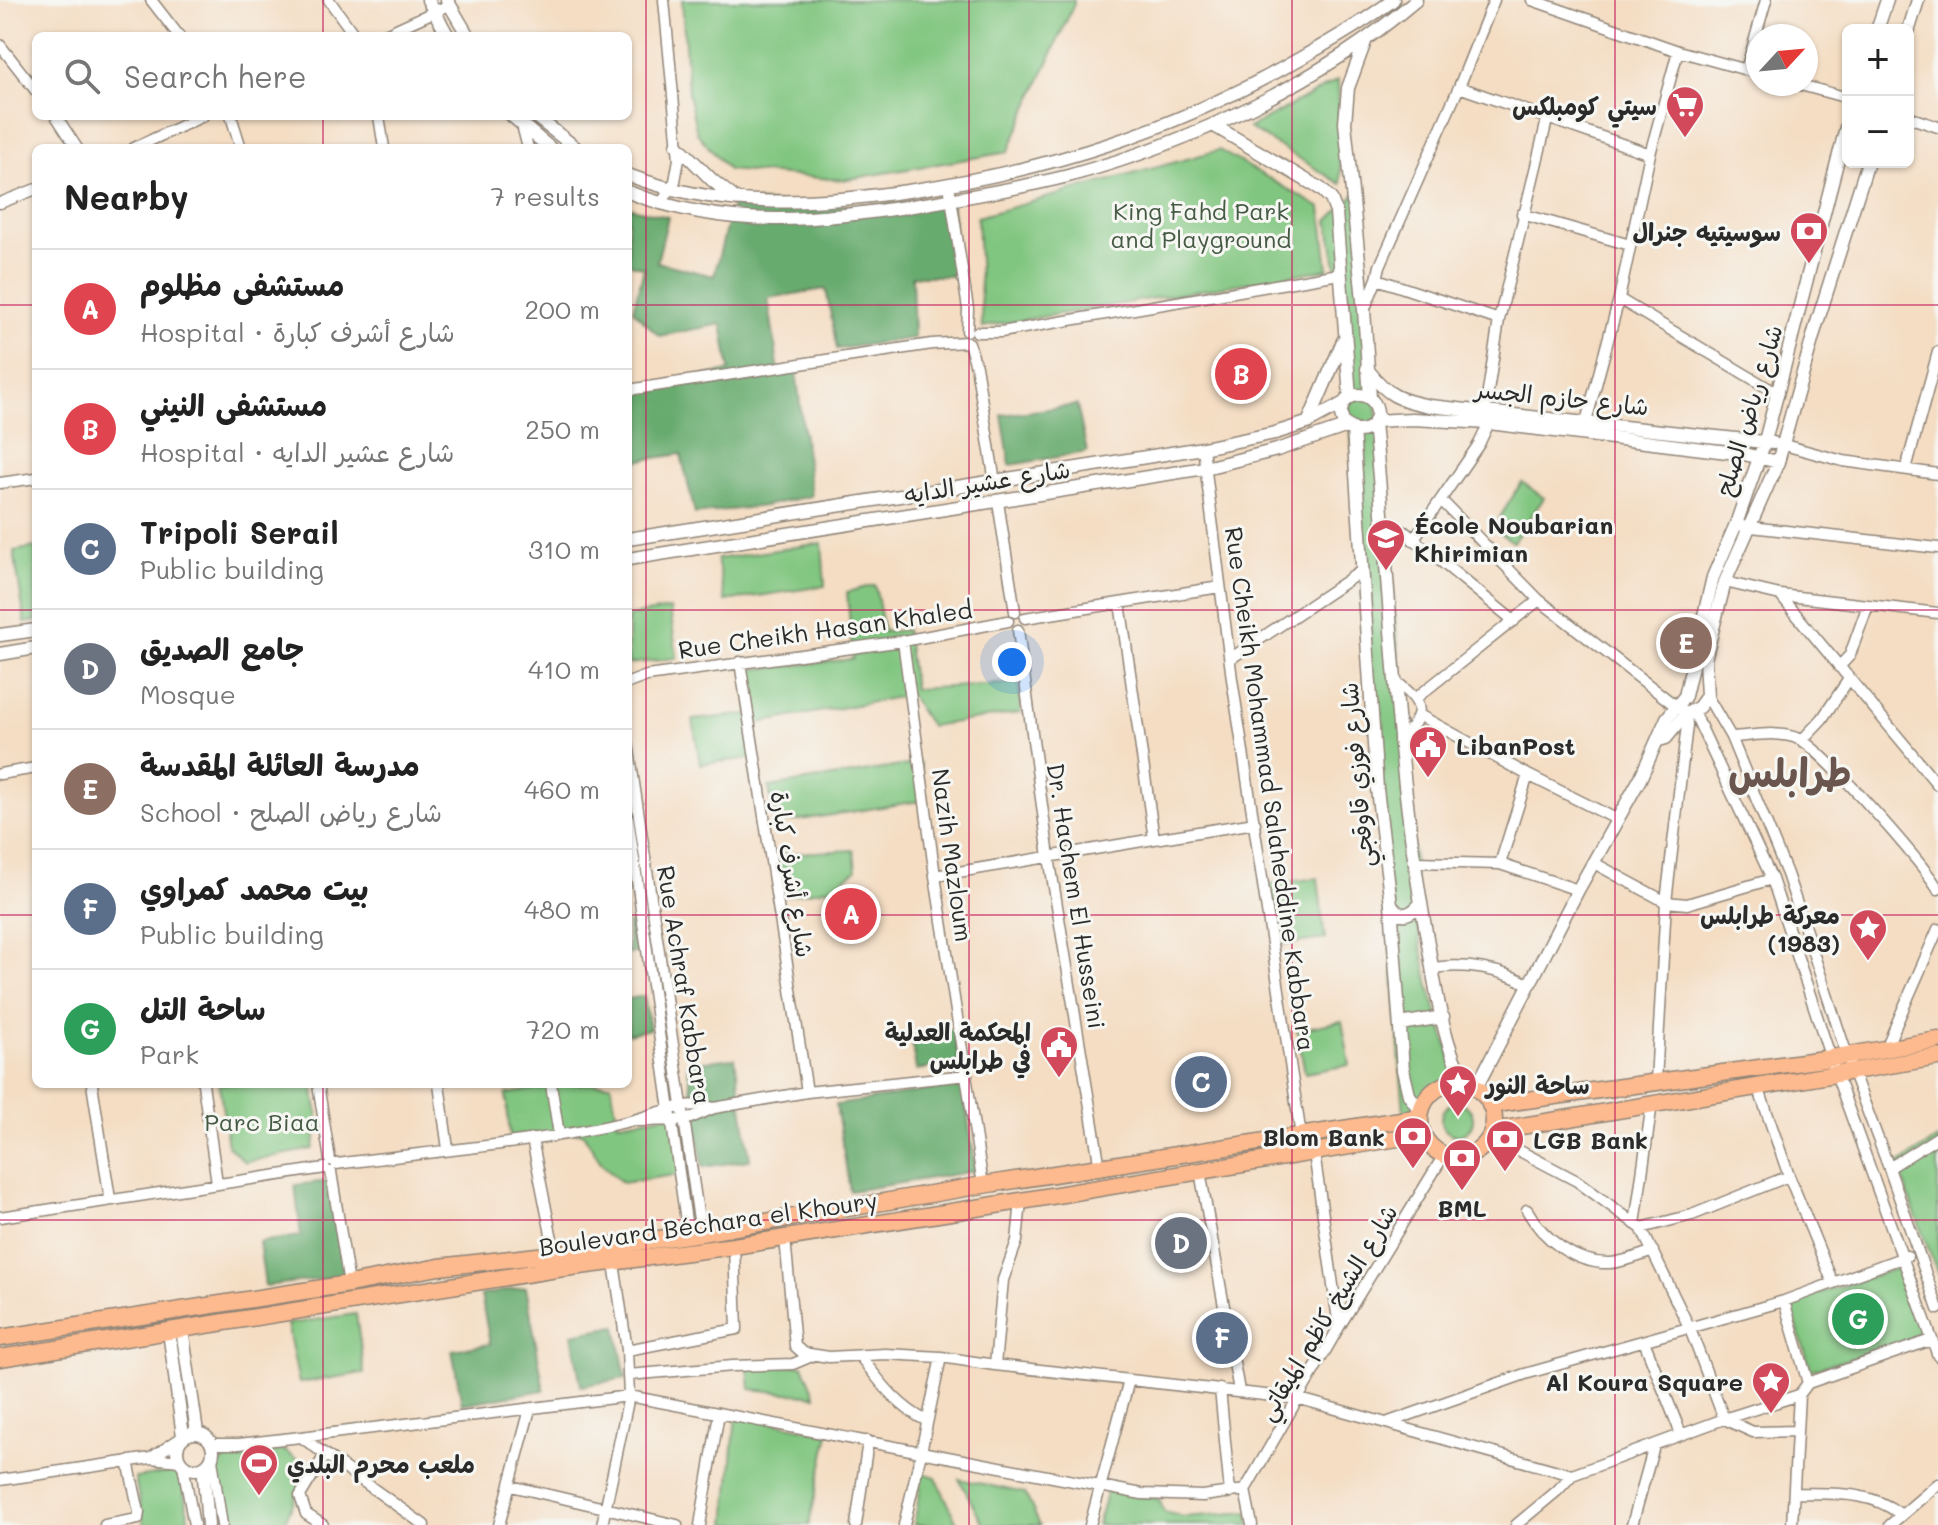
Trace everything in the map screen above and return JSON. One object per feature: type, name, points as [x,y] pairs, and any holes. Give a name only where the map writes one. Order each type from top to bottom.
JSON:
[{"type":"highway","points":[[1491,1135],[1652,1103],[1758,1087],[1842,1064],[1886,1048],[1938,1040]]},
{"type":"highway","points":[[1490,1105],[1656,1081],[1938,1057]]},
{"type":"highway","points":[[1443,1086],[1471,1086],[1490,1105],[1494,1115],[1491,1135],[1483,1147],[1465,1157],[1444,1155],[1427,1143],[1421,1121],[1433,1092],[1443,1086]]},
{"type":"highway","name":"Boulevard Béchara el Khoury","points":[[0,1358],[176,1330],[695,1234],[983,1185],[1301,1136],[1421,1121]]},
{"type":"highway","name":"Boulevard Béchara el Khoury","points":[[0,1338],[349,1284],[439,1267],[614,1263],[734,1246],[1314,1153],[1421,1121]]},
{"type":"highway","points":[[39,1332],[43,1351]]},
{"type":"street","points":[[151,0],[176,32]]},
{"type":"street","points":[[329,0],[352,32]]},
{"type":"street","points":[[661,204],[678,172],[664,0]]},
{"type":"street","points":[[632,176],[671,189],[737,200],[779,203],[833,201],[949,185],[1061,160],[1172,123],[1214,105],[1347,32],[1393,0]]},
{"type":"street","points":[[632,193],[661,204],[715,216],[791,220],[862,214],[951,200],[1066,176],[1213,125],[1298,81],[1367,38],[1416,0]]},
{"type":"street","points":[[1364,310],[1494,0]]},
{"type":"street","points":[[1532,0],[1678,51],[1746,70]]},
{"type":"street","points":[[1759,24],[1766,0]]},
{"type":"street","points":[[1879,24],[1887,0]]},
{"type":"street","points":[[1910,24],[1918,0]]},
{"type":"street","points":[[388,32],[431,6],[448,2],[466,32]]},
{"type":"street","points":[[431,6],[446,32]]},
{"type":"street","points":[[1213,125],[1321,189],[1335,206],[1345,338],[1347,400],[1342,417],[1350,427],[1364,430],[1374,422],[1377,411],[1370,398],[1359,259],[1345,143],[1345,103],[1351,75],[1367,38]]},
{"type":"street","points":[[0,45],[32,86]]},
{"type":"street","points":[[1586,422],[1619,299],[1650,154],[1678,51]]},
{"type":"street","points":[[1459,87],[1650,154]]},
{"type":"street","points":[[1818,90],[1842,96]]},
{"type":"street","points":[[1914,119],[1938,127]]},
{"type":"street","points":[[59,120],[74,144]]},
{"type":"street","points":[[143,144],[194,120]]},
{"type":"street","points":[[232,120],[240,144]]},
{"type":"street","points":[[380,120],[383,144]]},
{"type":"street","points":[[517,120],[526,144]]},
{"type":"street","points":[[517,120],[545,144]]},
{"type":"street","points":[[540,120],[571,144]]},
{"type":"street","points":[[1413,540],[1479,444],[1487,417],[1499,320],[1547,120]]},
{"type":"street","name":"شارع رياض الصلح","points":[[1707,696],[1705,659],[1778,394],[1842,144]]},
{"type":"street","points":[[677,145],[737,200]]},
{"type":"street","name":"شارع رياض الصلح","points":[[1685,710],[1685,696],[1713,577],[1778,462],[1816,326],[1866,168]]},
{"type":"street","points":[[949,185],[995,482]]},
{"type":"street","points":[[0,203],[32,191]]},
{"type":"street","points":[[1335,206],[1342,200],[1352,203]]},
{"type":"street","points":[[1522,214],[1630,245]]},
{"type":"street","points":[[1359,259],[1380,266]]},
{"type":"street","points":[[632,389],[932,344],[1339,274]]},
{"type":"street","points":[[1377,279],[1499,320]]},
{"type":"street","points":[[1619,299],[1778,394]]},
{"type":"street","points":[[1797,321],[1816,326]]},
{"type":"street","points":[[1307,423],[1345,338]]},
{"type":"street","points":[[1906,469],[1938,352]]},
{"type":"street","name":"شارع حازم الجسر","points":[[1367,369],[1390,394],[1404,401],[1487,417],[1778,462]]},
{"type":"street","points":[[1347,400],[1363,395],[1370,398]]},
{"type":"street","name":"شارع عشير الدايه","points":[[632,538],[1203,448],[1307,423],[1347,400]]},
{"type":"street","name":"شارع حازم الجسر","points":[[1374,422],[1487,417],[1586,422],[1784,445]]},
{"type":"street","name":"شارع فوزي قاوقجي","points":[[1374,422],[1399,741],[1415,862],[1450,1051],[1471,1086]]},
{"type":"street","name":"شارع عشير الدايه","points":[[632,558],[1205,468],[1350,427]]},
{"type":"street","name":"شارع فوزي قاوقجي","points":[[1350,427],[1377,789],[1391,904],[1405,1083],[1421,1121]]},
{"type":"street","points":[[1784,445],[1843,461],[1938,474]]},
{"type":"street","name":"Rue Cheikh Mohammad Salaheddine Kabbara","points":[[1203,448],[1230,659],[1301,1136]]},
{"type":"street","points":[[0,483],[32,479]]},
{"type":"street","points":[[1442,501],[1539,600],[1685,710],[1772,879],[1842,1064],[1889,1168],[1935,1293],[1938,1309]]},
{"type":"street","points":[[998,502],[1020,615],[1023,627],[1018,630],[1010,627],[1010,615],[1020,615],[1120,603],[1220,587]]},
{"type":"street","points":[[1383,526],[1399,528],[1514,621]]},
{"type":"street","points":[[1742,526],[1938,548]]},
{"type":"street","points":[[1230,659],[1363,570]]},
{"type":"street","points":[[1725,582],[1780,595],[1938,613]]},
{"type":"street","points":[[1780,595],[1938,785]]},
{"type":"street","points":[[1416,698],[1539,600]]},
{"type":"street","points":[[1120,603],[1154,839]]},
{"type":"street","points":[[1839,667],[1850,655],[1868,605]]},
{"type":"street","name":"Rue Cheikh Hasan Khaled","points":[[632,682],[647,676],[903,641],[1008,621]]},
{"type":"street","name":"Dr. Hachem El Husseini","points":[[1018,630],[1049,857],[1100,1168]]},
{"type":"street","points":[[0,635],[32,631]]},
{"type":"street","name":"Nazih Mazloum","points":[[903,641],[935,876],[983,1185]]},
{"type":"street","points":[[0,654],[32,649]]},
{"type":"street","name":"شارع أشرف كبارة","points":[[740,662],[807,1092]]},
{"type":"street","name":"Rue Cheikh Hasan Khaled","points":[[632,674],[647,676]]},
{"type":"street","points":[[1802,740],[1822,719],[1849,679]]},
{"type":"street","points":[[1395,681],[1416,698],[1420,706],[1419,715],[1399,741]]},
{"type":"street","points":[[1471,1086],[1530,985],[1659,740],[1666,738],[1685,710],[1707,696],[1731,737],[1787,874],[1842,1064],[1938,1356]]},
{"type":"street","points":[[1656,1081],[1666,902],[1687,725],[1685,710]]},
{"type":"street","points":[[1419,715],[1618,820]]},
{"type":"street","points":[[1731,737],[1779,734],[1802,740],[1829,764],[1936,881]]},
{"type":"street","points":[[0,774],[32,769]]},
{"type":"street","name":"Rue Achraf Kabbara","points":[[632,769],[686,1120],[695,1234]]},
{"type":"street","points":[[1500,864],[1528,775]]},
{"type":"street","points":[[935,876],[1255,823]]},
{"type":"street","name":"Rue Achraf Kabbara","points":[[632,845],[673,1121],[695,1234]]},
{"type":"street","points":[[1415,862],[1500,864],[1578,890]]},
{"type":"street","points":[[1594,863],[1666,902],[1687,904],[1772,879]]},
{"type":"street","points":[[1391,904],[1397,914],[1404,915],[1413,912],[1421,903]]},
{"type":"street","points":[[1886,1048],[1938,929]]},
{"type":"street","points":[[1433,968],[1471,966],[1515,977],[1530,985]]},
{"type":"street","points":[[1400,1024],[1443,1017]]},
{"type":"street","points":[[0,1214],[559,1135],[633,1120],[671,1108],[714,1108],[807,1092],[967,1075]]},
{"type":"street","points":[[1758,1087],[1789,1176],[1833,1283]]},
{"type":"street","points":[[93,1088],[110,1199]]},
{"type":"street","points":[[204,1088],[217,1183]]},
{"type":"street","points":[[319,1088],[349,1284]]},
{"type":"street","points":[[440,1088],[448,1149]]},
{"type":"street","points":[[552,1088],[559,1135]]},
{"type":"street","points":[[1638,1226],[1652,1103]]},
{"type":"street","points":[[633,1120],[686,1120],[714,1108]]},
{"type":"street","points":[[1491,1135],[1577,1181],[1638,1226],[1660,1264],[1690,1329],[1724,1419],[1753,1432],[1796,1431]]},
{"type":"street","points":[[1889,1168],[1938,1137]]},
{"type":"street","points":[[532,1139],[556,1262]]},
{"type":"street","points":[[1314,1153],[1339,1327]]},
{"type":"street","name":"شارع الشيخ كاظم الميقاتي","points":[[1245,1490],[1339,1327],[1444,1155]]},
{"type":"street","points":[[1200,1171],[1239,1391]]},
{"type":"street","points":[[1638,1226],[1692,1215],[1789,1176]]},
{"type":"street","points":[[995,1365],[1003,1280],[1017,1241],[1021,1201]]},
{"type":"street","points":[[1527,1210],[1537,1227],[1549,1238],[1586,1259],[1607,1263],[1653,1251]]},
{"type":"street","points":[[785,1238],[795,1346],[803,1353],[829,1357],[885,1354],[941,1357],[1300,1399],[1572,1475]]},
{"type":"street","points":[[627,1350],[737,1329],[734,1246]]},
{"type":"street","points":[[1387,1422],[1525,1374],[1784,1301],[1920,1252]]},
{"type":"street","points":[[602,1525],[629,1396],[627,1350],[614,1263]]},
{"type":"street","points":[[1784,1301],[1808,1383]]},
{"type":"street","points":[[176,1330],[187,1436],[177,1450],[207,1525]]},
{"type":"street","points":[[1792,1525],[1799,1395],[1808,1383],[1931,1340]]},
{"type":"street","points":[[1644,1341],[1681,1434]]},
{"type":"street","points":[[628,1375],[793,1364],[813,1355]]},
{"type":"street","points":[[860,1356],[898,1402],[927,1421]]},
{"type":"street","points":[[904,1525],[941,1357]]},
{"type":"street","points":[[1090,1525],[1129,1380]]},
{"type":"street","points":[[1220,1389],[1230,1493]]},
{"type":"street","points":[[1516,1525],[1572,1475],[1681,1434],[1799,1395]]},
{"type":"street","points":[[0,1480],[151,1458],[185,1465],[239,1444],[629,1396],[1100,1487],[1176,1497],[1245,1490],[1252,1525]]},
{"type":"street","points":[[499,1525],[530,1409]]},
{"type":"street","points":[[700,1525],[719,1413]]},
{"type":"street","points":[[151,1458],[187,1436],[206,1436],[222,1525]]},
{"type":"street","points":[[301,1437],[424,1525]]},
{"type":"street","points":[[856,1525],[868,1441]]},
{"type":"street","points":[[1632,1525],[1654,1446]]},
{"type":"street","points":[[323,1525],[306,1514],[300,1496],[325,1455]]},
{"type":"street","points":[[207,1525],[204,1477],[211,1456]]},
{"type":"street","points":[[105,1525],[138,1519],[128,1461]]},
{"type":"street","points":[[185,1465],[194,1525]]},
{"type":"street","points":[[1890,1525],[1938,1484]]},
{"type":"street","points":[[511,1486],[677,1525]]},
{"type":"street","points":[[1795,1493],[1854,1495],[1879,1500],[1900,1514]]},
{"type":"green space","points":[[682,0],[1074,0],[1074,4],[1008,152],[843,180],[728,170],[697,133],[688,93]]},
{"type":"green space","points":[[1338,80],[1341,184],[1249,128]]},
{"type":"green space","name":"King Fahd Park and Playground","points":[[1219,150],[1321,208],[1328,269],[982,327],[977,217]]},
{"type":"green space","points":[[1358,191],[1401,682],[1419,934],[1429,986],[1458,1080],[1440,1090],[1405,1127],[1339,282],[1328,221]]},
{"type":"green space","points":[[951,198],[959,276],[912,276],[914,338],[837,349],[826,289],[768,298],[779,372],[796,370],[811,496],[764,506],[695,514],[681,454],[632,461],[632,389],[730,371],[722,324],[659,336],[633,310],[644,268],[632,264],[632,208],[668,217],[657,262],[714,276],[733,200],[818,206]]},
{"type":"green space","points":[[1077,405],[1087,452],[1010,465],[1002,415]]},
{"type":"green space","points":[[1522,482],[1544,498],[1513,542],[1493,528]]},
{"type":"green space","points":[[822,543],[825,586],[725,601],[717,559]]},
{"type":"green space","points":[[32,548],[32,622],[25,623],[14,551]]},
{"type":"green space","points":[[875,585],[884,632],[906,630],[914,689],[1019,683],[1021,713],[930,726],[910,695],[753,724],[755,758],[700,764],[693,720],[749,714],[746,670],[853,659],[847,592]]},
{"type":"green space","points":[[670,609],[677,658],[632,664],[632,615]]},
{"type":"green space","points":[[920,763],[926,800],[775,824],[769,787]]},
{"type":"green space","points":[[854,850],[856,870],[831,888],[784,896],[778,854]]},
{"type":"green space","points":[[1318,878],[1325,939],[1281,945],[1269,884]]},
{"type":"green space","points":[[636,923],[641,952],[632,953],[632,924]]},
{"type":"green space","points":[[644,996],[650,1029],[632,1033],[632,998]]},
{"type":"green space","points":[[1342,1021],[1350,1065],[1305,1073],[1297,1030]]},
{"type":"green space","points":[[954,1029],[959,1065],[916,1070],[911,1034]]},
{"type":"green space","points":[[735,1058],[750,1160],[703,1167],[687,1063]]},
{"type":"green space","points":[[963,1085],[976,1171],[850,1191],[836,1105]]},
{"type":"green space","name":"Parc Biaa","points":[[220,1088],[314,1088],[319,1124],[313,1149],[245,1162],[228,1146]]},
{"type":"green space","points":[[544,1088],[612,1088],[618,1123],[677,1114],[688,1173],[622,1183],[602,1164],[582,1132],[510,1136],[506,1094]]},
{"type":"green space","points":[[1457,1103],[1468,1108],[1473,1119],[1468,1130],[1457,1135],[1446,1130],[1441,1119],[1446,1108]]},
{"type":"green space","points":[[1938,1139],[1938,1275],[1897,1165]]},
{"type":"green space","points":[[335,1180],[348,1276],[265,1286],[259,1242],[301,1236],[295,1185]]},
{"type":"green space","points":[[1901,1267],[1926,1336],[1811,1370],[1789,1303]]},
{"type":"green space","points":[[526,1287],[544,1390],[462,1404],[452,1350],[490,1344],[481,1295]]},
{"type":"green space","points":[[356,1314],[364,1373],[299,1383],[287,1324]]},
{"type":"green space","points":[[616,1326],[626,1378],[581,1386],[572,1334]]},
{"type":"green space","points":[[803,1365],[816,1396],[750,1389],[748,1368]]},
{"type":"green space","points":[[736,1415],[829,1433],[809,1525],[726,1524]]},
{"type":"green space","name":"ملعب محرم البلدي","points":[[283,1450],[309,1468],[283,1525],[225,1525],[217,1468],[225,1459]]},
{"type":"green space","points":[[180,1471],[190,1525],[144,1525],[135,1478]]},
{"type":"green space","points":[[923,1473],[936,1477],[958,1525],[914,1525]]},
{"type":"green space","points":[[959,1479],[1025,1493],[1040,1525],[984,1525]]},
{"type":"green space","points":[[1107,1491],[1159,1499],[1164,1512],[1184,1517],[1248,1512],[1251,1525],[1097,1525]]},
{"type":"place","name":"سيتي كومبلكس","points":[[1685,139]]},
{"type":"place","name":"سوسيتيه جنرال","points":[[1809,265]]},
{"type":"place","name":"مستشفى النيني","points":[[1241,374]]},
{"type":"place","name":"École Noubarian Khirimian","points":[[1386,572]]},
{"type":"place","name":"مدرسة العائلة المقدسة","points":[[1686,643]]},
{"type":"place","name":"LibanPost","points":[[1428,779]]},
{"type":"place","name":"مستشفى مظلوم","points":[[851,914]]},
{"type":"place","name":"معركة طرابلس (1983)","points":[[1868,962]]},
{"type":"place","name":"المحكمة العدلية في طرابلس","points":[[1059,1079]]},
{"type":"place","name":"Tripoli Serail","points":[[1201,1082]]},
{"type":"place","name":"ساحة النور","points":[[1458,1118]]},
{"type":"place","name":"Blom Bank","points":[[1413,1170]]},
{"type":"place","name":"LGB Bank","points":[[1505,1173]]},
{"type":"place","name":"BML","points":[[1462,1192]]},
{"type":"place","name":"جامع الصديق","points":[[1181,1243]]},
{"type":"place","name":"ساحة التل","points":[[1858,1319]]},
{"type":"place","name":"بيت محمد كمراوي","points":[[1222,1338]]},
{"type":"place","name":"Al Koura Square","points":[[1771,1415]]},
{"type":"place","name":"ملعب محرم البلدي","points":[[259,1497]]},
{"type":"district","name":"طرابلس","points":[[1790,771]]}]
